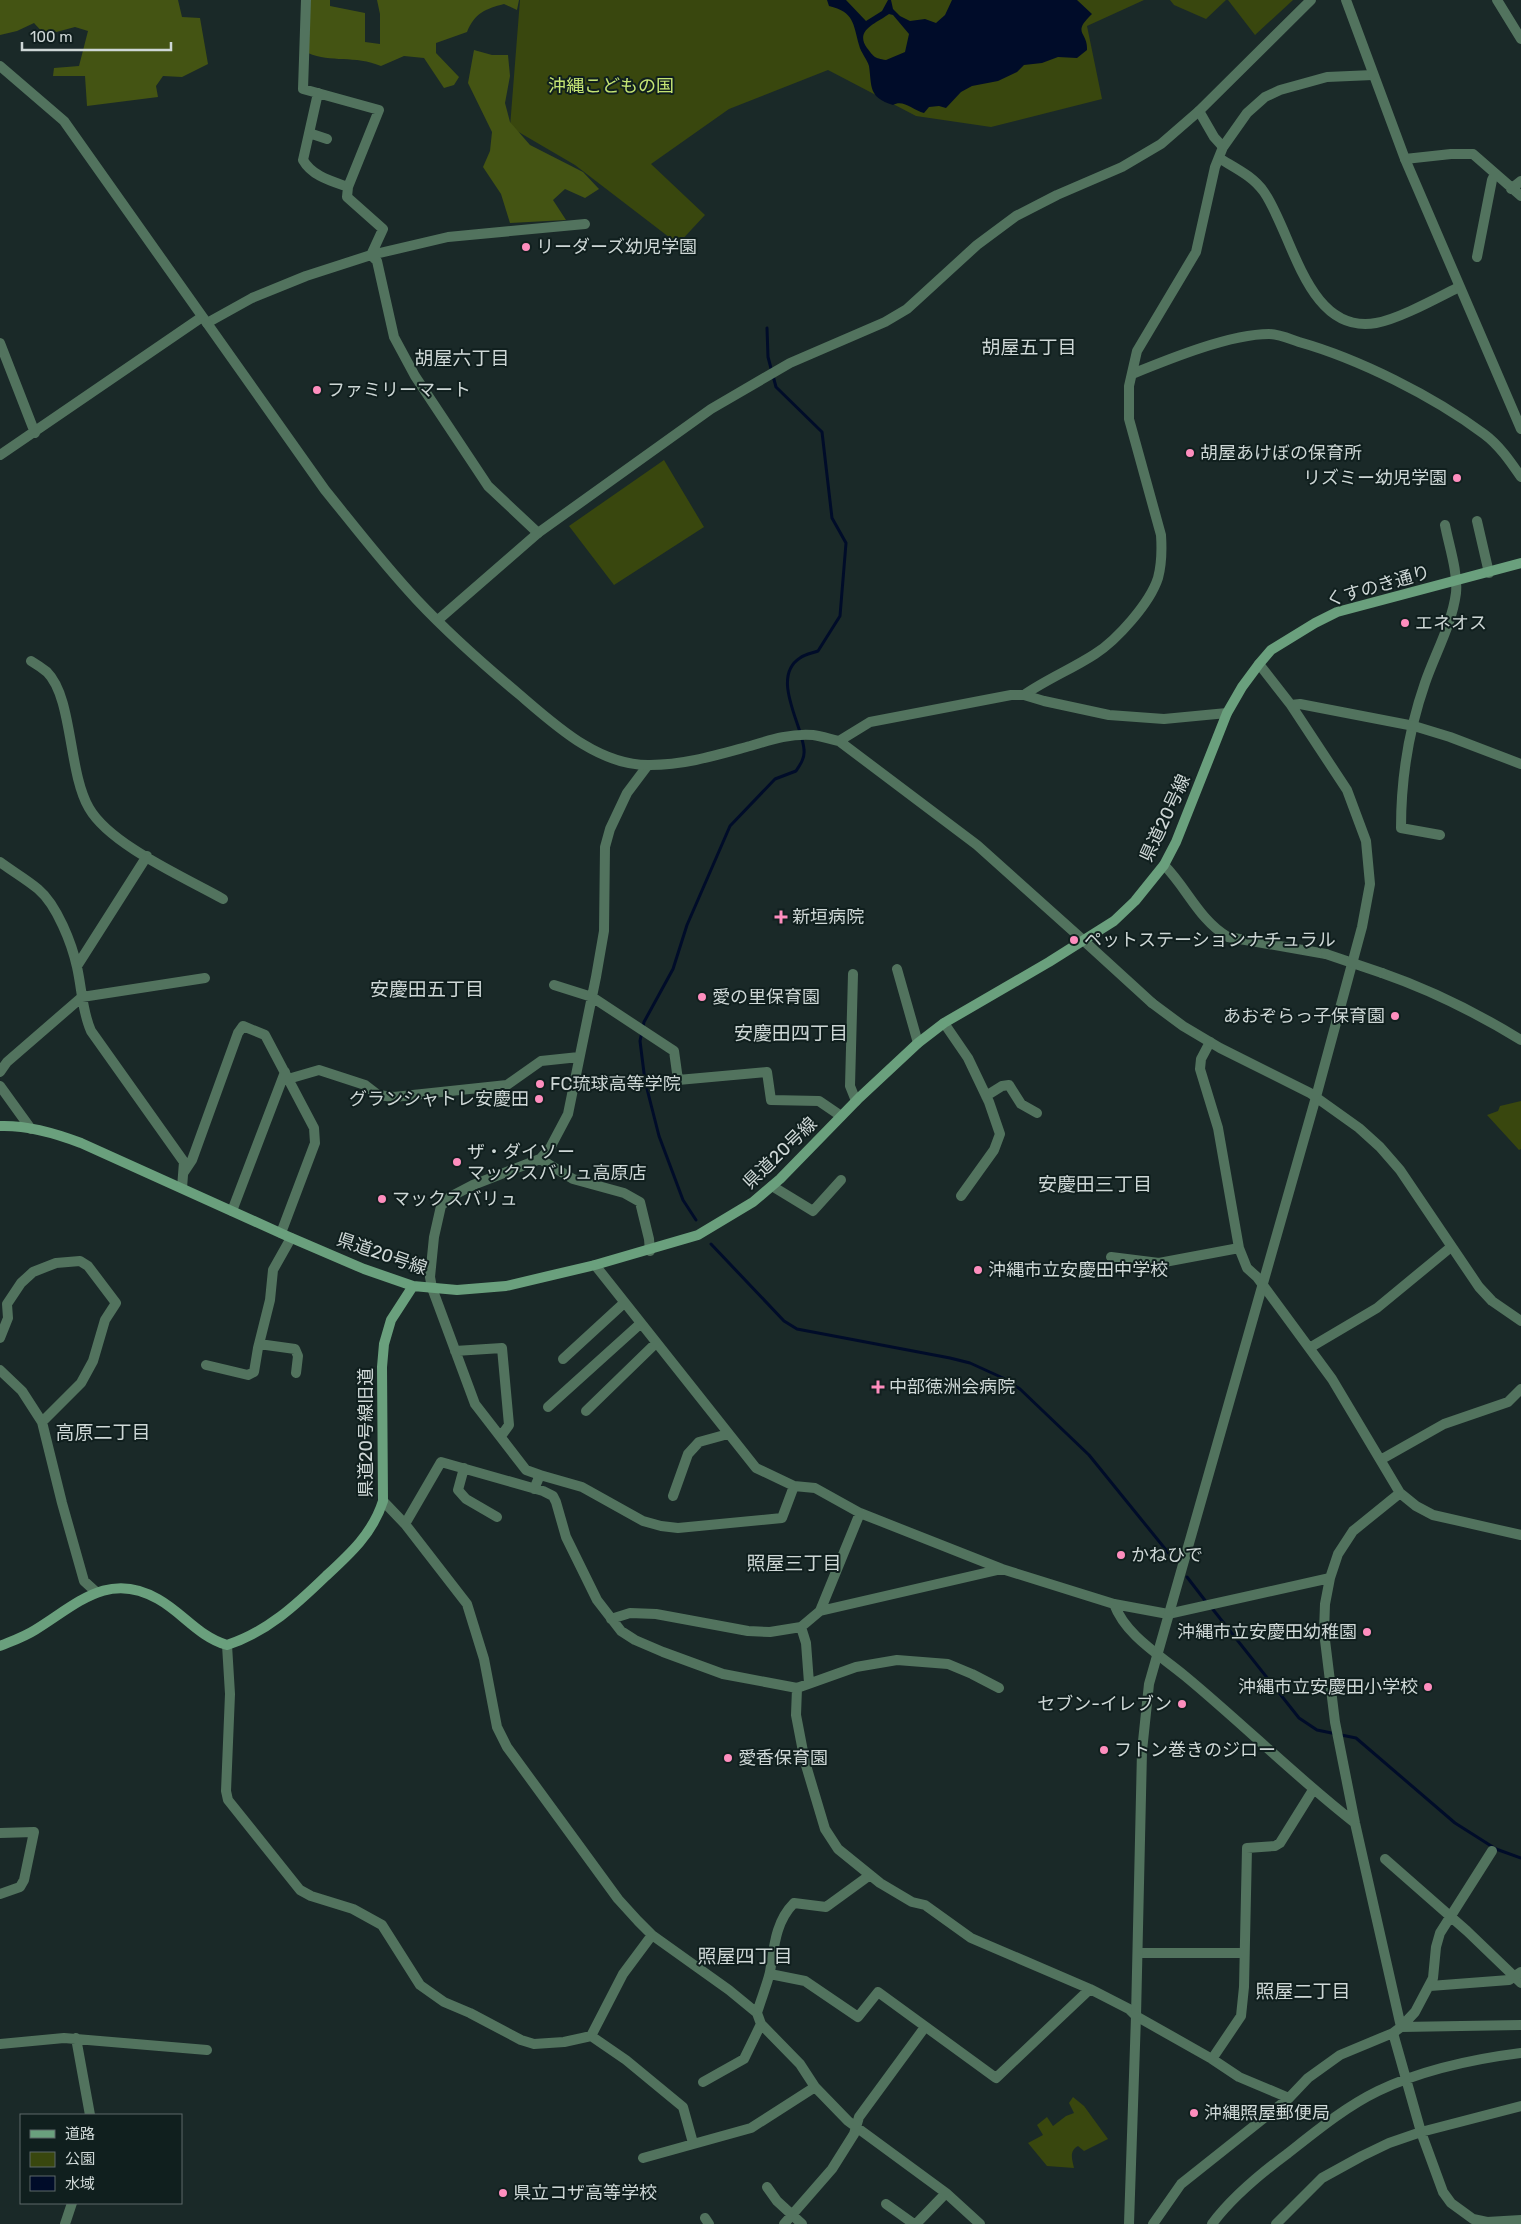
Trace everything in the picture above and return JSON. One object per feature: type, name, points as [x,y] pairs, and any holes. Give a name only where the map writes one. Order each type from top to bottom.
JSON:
[{"type":"main road","name":"くすのき通り","points":[[1258,664],[1284,641],[1337,612],[1521,563]]},
{"type":"main road","name":"くすのき通り","points":[[1489,573],[1521,571]]},
{"type":"main road","name":"県道20号線","points":[[0,1126],[54,1132],[291,1238],[364,1269],[413,1286],[457,1290],[492,1288],[533,1281],[650,1250],[698,1235],[753,1202],[772,1186],[856,1101],[918,1043],[944,1023],[1114,921],[1124,912],[1145,890],[1164,864],[1188,816],[1227,713],[1258,664]]},
{"type":"main road","name":"県道20号線旧道","points":[[227,1645],[263,1630],[293,1608],[357,1547],[378,1516],[383,1501],[382,1367],[384,1344],[391,1320],[413,1286]]},
{"type":"main road","points":[[0,1646],[33,1631],[95,1591],[131,1587],[161,1600],[214,1641],[227,1645]]},
{"type":"street","points":[[306,0],[303,89],[379,110],[348,187],[347,197],[383,229],[371,255]]},
{"type":"street","points":[[438,620],[538,532],[710,408],[778,370],[885,322],[907,309],[977,245],[1016,216],[1142,156],[1161,144],[1199,111],[1312,0]]},
{"type":"street","points":[[1346,0],[1405,159],[1521,429]]},
{"type":"street","points":[[1497,0],[1521,39]]},
{"type":"street","points":[[0,66],[64,121],[325,490],[404,585],[480,662],[549,720],[580,742],[600,753],[622,761],[648,765],[697,760],[780,737],[807,735],[839,741],[977,845],[1152,1003],[1210,1042],[1316,1097],[1360,1128],[1380,1147],[1415,1191],[1479,1287],[1492,1301],[1521,1321]]},
{"type":"street","points":[[1024,695],[1044,681],[1095,654],[1121,634],[1139,610],[1158,579],[1162,554],[1161,535],[1129,419],[1129,386],[1137,351],[1196,252],[1215,167],[1223,147],[1247,113],[1265,97],[1280,90],[1327,77],[1373,75]]},
{"type":"street","points":[[318,93],[303,160],[307,167],[320,176],[348,187]]},
{"type":"street","points":[[1199,111],[1214,137],[1223,147]]},
{"type":"street","points":[[309,133],[326,139]]},
{"type":"street","points":[[1405,159],[1451,154],[1473,154],[1521,196]]},
{"type":"street","points":[[1219,158],[1251,178],[1263,191],[1280,219],[1299,268],[1318,301],[1333,314],[1352,323],[1373,324],[1387,321],[1459,287]]},
{"type":"street","points":[[1476,257],[1492,180],[1495,174]]},
{"type":"street","points":[[1511,189],[1521,181]]},
{"type":"street","points":[[0,455],[204,320],[306,276],[371,255],[448,237],[585,224]]},
{"type":"street","points":[[371,255],[377,261],[394,337],[415,376],[488,486],[538,532]]},
{"type":"street","points":[[1132,374],[1175,357],[1244,337],[1271,334],[1331,351],[1390,378],[1454,414],[1485,435],[1503,453],[1521,477]]},
{"type":"street","points":[[0,343],[35,433]]},
{"type":"street","points":[[1478,521],[1489,573]]},
{"type":"street","points":[[1440,835],[1400,828],[1401,794],[1414,726],[1425,684],[1445,633],[1456,593],[1445,525]]},
{"type":"street","points":[[31,661],[47,672],[59,690],[73,760],[83,795],[89,809],[100,823],[117,838],[223,899]]},
{"type":"street","points":[[1129,2224],[1144,1716],[1149,1684],[1316,1097],[1362,927],[1370,884],[1369,862],[1360,822],[1347,790],[1291,705],[1258,664]]},
{"type":"street","points":[[839,741],[870,722],[995,697],[1024,695],[1109,715],[1164,719],[1227,713]]},
{"type":"street","points":[[1291,705],[1300,704],[1414,726],[1450,736],[1521,764]]},
{"type":"street","points":[[648,765],[627,793],[610,828],[605,847],[604,931],[568,1114],[554,1142],[540,1159],[473,1185],[450,1197],[441,1206],[434,1237],[430,1277],[432,1288],[475,1404],[526,1470],[582,1487],[643,1521],[678,1528],[767,1521],[782,1518],[794,1486]]},
{"type":"street","points":[[77,966],[147,856]]},
{"type":"street","points":[[0,862],[39,889],[50,903],[66,933],[77,966],[86,1018],[91,1031],[184,1162],[182,1188]]},
{"type":"street","points":[[1164,864],[1180,880],[1205,918],[1217,930],[1228,937],[1326,954],[1382,973],[1416,985],[1492,1022],[1521,1040]]},
{"type":"street","points":[[897,969],[918,1043]]},
{"type":"street","points":[[853,974],[850,1086],[856,1101]]},
{"type":"street","points":[[0,1072],[7,1062],[82,997],[205,978]]},
{"type":"street","points":[[554,985],[592,997],[674,1051],[678,1080],[767,1072],[772,1100],[819,1101],[841,1116]]},
{"type":"street","points":[[944,1023],[968,1058],[986,1096],[1000,1134],[994,1150],[961,1196]]},
{"type":"street","points":[[184,1172],[192,1160],[238,1033],[243,1026],[265,1035],[314,1128],[315,1144],[281,1233]]},
{"type":"street","points":[[1210,1042],[1201,1059],[1200,1069],[1218,1128],[1239,1248],[1247,1268],[1263,1285],[1311,1347],[1382,1459],[1392,1482],[1400,1493],[1416,1506],[1433,1515],[1521,1535]]},
{"type":"street","points":[[286,1076],[319,1070],[365,1086],[378,1095],[394,1097],[508,1084],[541,1061],[579,1057]]},
{"type":"street","points":[[232,1212],[286,1076]]},
{"type":"street","points":[[986,1096],[1002,1086],[1009,1085],[1021,1104],[1038,1113]]},
{"type":"street","points":[[0,1086],[31,1129]]},
{"type":"street","points":[[540,1159],[574,1179],[624,1193],[640,1202],[650,1250]]},
{"type":"street","points":[[772,1186],[813,1211],[840,1180]]},
{"type":"street","points":[[206,1365],[248,1375],[254,1372],[270,1300],[273,1270],[291,1238]]},
{"type":"street","points":[[1311,1347],[1377,1308],[1451,1247]]},
{"type":"street","points":[[1111,1257],[1159,1263],[1239,1248]]},
{"type":"street","points":[[0,1338],[8,1318],[8,1304],[21,1282],[33,1272],[56,1263],[80,1261],[88,1266],[116,1303],[105,1320],[93,1361],[81,1383],[42,1422]]},
{"type":"street","points":[[595,1265],[624,1304],[692,1386],[756,1468],[794,1486],[815,1488],[860,1513],[1002,1569],[1114,1604],[1168,1614],[1330,1578]]},
{"type":"street","points":[[563,1359],[624,1304]]},
{"type":"street","points":[[548,1408],[640,1324]]},
{"type":"street","points":[[586,1410],[656,1343]]},
{"type":"street","points":[[259,1344],[295,1349],[298,1356],[296,1373]]},
{"type":"street","points":[[455,1351],[502,1348],[509,1425],[501,1436]]},
{"type":"street","points":[[0,1370],[22,1391],[42,1422],[84,1581],[95,1591]]},
{"type":"street","points":[[1382,1459],[1444,1424],[1508,1402],[1521,1390]]},
{"type":"street","points":[[673,1496],[688,1454],[699,1442],[728,1434]]},
{"type":"street","points":[[406,1524],[441,1462],[464,1468],[543,1490],[553,1496],[566,1537],[597,1600],[621,1631],[635,1640],[663,1652],[724,1674],[797,1688],[856,1667],[897,1660],[948,1664],[999,1688]]},
{"type":"street","points":[[464,1468],[458,1490],[466,1499],[497,1517]]},
{"type":"street","points":[[534,1489],[540,1475]]},
{"type":"street","points":[[1400,1493],[1353,1531],[1338,1554],[1330,1578],[1325,1604],[1324,1632],[1336,1722],[1344,1770],[1407,2079],[1421,2132],[1443,2192],[1452,2204],[1473,2218],[1486,2222],[1521,2220]]},
{"type":"street","points":[[383,1501],[406,1524],[467,1604],[484,1659],[498,1727],[507,1747],[618,1899],[652,1935],[729,1990],[757,2013],[761,2024],[800,2064],[816,2086],[848,2121],[946,2192],[980,2224]]},
{"type":"street","points":[[820,1611],[860,1513]]},
{"type":"street","points":[[612,1619],[630,1614],[656,1614],[748,1631],[770,1632],[800,1627],[820,1611],[1002,1569]]},
{"type":"street","points":[[1114,1604],[1119,1618],[1157,1655],[1184,1675],[1312,1790],[1355,1823]]},
{"type":"street","points":[[800,1627],[806,1643],[809,1683]]},
{"type":"street","points":[[227,1645],[230,1694],[226,1791],[228,1800],[300,1890],[311,1896],[353,1909],[382,1925],[420,1985],[444,2002],[470,2013],[521,2040],[534,2044],[564,2042],[591,2036],[626,2060],[683,2107],[693,2143]]},
{"type":"street","points":[[797,1688],[796,1715],[805,1762],[826,1829],[838,1849],[880,1883],[912,1902],[925,1905],[971,1938],[1090,1988],[1130,2009],[1136,2016],[1212,2059],[1239,2077],[1289,2098]]},
{"type":"street","points":[[1212,2059],[1241,2016],[1247,1848],[1275,1846],[1280,1843],[1312,1790]]},
{"type":"street","points":[[0,1833],[34,1832],[24,1880],[20,1887],[0,1894]]},
{"type":"street","points":[[1153,2224],[1181,2184],[1289,2098],[1308,2078],[1340,2055],[1397,2030],[1415,2012],[1434,1978],[1438,1940],[1450,1917],[1492,1852]]},
{"type":"street","points":[[1385,1859],[1519,1977]]},
{"type":"street","points":[[757,2013],[770,1974],[773,1945],[780,1924],[789,1908],[794,1904],[826,1907],[870,1875]]},
{"type":"street","points":[[591,2036],[622,1974],[652,1935]]},
{"type":"street","points":[[1138,1953],[1244,1953]]},
{"type":"street","points":[[770,1974],[806,1981],[858,2017],[878,1992],[996,2078],[1090,1988]]},
{"type":"street","points":[[1430,1986],[1508,1980],[1519,1977]]},
{"type":"street","points":[[703,2082],[744,2059],[761,2024]]},
{"type":"street","points":[[1397,2030],[1521,2025]]},
{"type":"street","points":[[784,2224],[832,2169],[848,2144],[859,2118],[925,2027]]},
{"type":"street","points":[[0,2044],[51,2038],[76,2038],[207,2050]]},
{"type":"street","points":[[76,2038],[90,2114]]},
{"type":"street","points":[[1213,2224],[1258,2177],[1321,2128],[1376,2092],[1407,2079],[1477,2060],[1521,2053]]},
{"type":"street","points":[[643,2158],[751,2128],[816,2086]]},
{"type":"street","points":[[1276,2224],[1322,2178],[1389,2143],[1421,2132],[1521,2106]]},
{"type":"street","points":[[767,2187],[777,2202],[802,2224]]},
{"type":"street","points":[[886,2204],[915,2224],[946,2192]]},
{"type":"street","points":[[65,2224],[72,2204]]},
{"type":"green space","points":[[0,0],[178,0],[182,17],[200,18],[208,64],[182,77],[163,76],[156,86],[158,97],[87,106],[85,76],[53,76],[54,68],[79,66],[88,31],[75,27],[45,35],[34,23],[17,31],[0,35]]},
{"type":"green space","points":[[310,0],[330,0],[330,6],[365,13],[365,42],[380,44],[380,14],[377,0],[519,0],[517,10],[504,4],[491,8],[473,20],[467,32],[436,43],[436,53],[459,77],[454,85],[444,88],[424,58],[404,56],[381,66],[362,61],[325,58],[308,53]]},
{"type":"green space","name":"沖縄こどもの国","points":[[520,0],[1144,0],[1087,26],[1102,99],[991,127],[916,116],[828,70],[729,109],[651,164],[705,215],[678,244],[575,165],[510,127]]},
{"type":"green space","points":[[1170,0],[1226,0],[1206,19],[1174,5]]},
{"type":"green space","points":[[1228,0],[1293,0],[1255,35]]},
{"type":"green space","points":[[474,50],[492,55],[508,55],[510,76],[505,103],[510,122],[530,145],[583,172],[599,189],[585,198],[565,189],[553,200],[566,220],[510,223],[501,194],[483,167],[490,151],[492,132],[468,83]]},
{"type":"green space","points":[[664,460],[704,527],[614,585],[569,526]]},
{"type":"green space","points":[[1521,1101],[1521,1149],[1519,1150],[1487,1115],[1498,1111],[1500,1106]]},
{"type":"green space","points":[[1073,2097],[1084,2106],[1108,2139],[1084,2151],[1078,2146],[1075,2148],[1072,2156],[1074,2168],[1047,2166],[1028,2143],[1043,2135],[1037,2125],[1047,2117],[1053,2126],[1066,2116],[1074,2113],[1069,2103]]},
{"type":"water","points":[[827,0],[846,0],[866,21],[882,11],[888,0],[891,0],[893,9],[900,16],[910,21],[925,19],[936,23],[945,15],[952,0],[1077,0],[1092,14],[1082,25],[1081,29],[1087,44],[1087,50],[1077,58],[1058,57],[1042,63],[1024,65],[1017,72],[998,81],[972,86],[961,92],[946,108],[939,106],[929,107],[924,113],[901,103],[893,105],[875,95],[871,85],[869,66],[860,48],[851,19],[837,8],[829,6]],"holes":[[[889,14],[893,15],[909,34],[905,52],[886,60],[879,59],[867,48],[863,36],[873,24]]]},
{"type":"waterway","points":[[696,1220],[683,1200],[659,1136],[645,1081],[640,1041],[644,1022],[673,969],[687,925],[730,826],[775,779],[796,771],[802,761],[804,750],[790,702],[788,677],[792,666],[800,658],[818,651],[840,616],[846,543],[832,518],[822,432],[776,387],[768,357],[767,328]]},
{"type":"waterway","points":[[711,1244],[784,1321],[797,1329],[970,1363],[1003,1378],[1020,1389],[1089,1455],[1175,1561]]},
{"type":"waterway","points":[[1187,1577],[1207,1603]]},
{"type":"waterway","points":[[1211,1607],[1299,1718],[1317,1730],[1356,1738],[1455,1823],[1496,1849],[1521,1858]]},
{"type":"place","name":"リーダーズ幼児学園","points":[[526,247]]},
{"type":"place","name":"ファミリーマート","points":[[317,390]]},
{"type":"place","name":"胡屋あけぼの保育所","points":[[1190,453]]},
{"type":"place","name":"リズミー幼児学園","points":[[1457,478]]},
{"type":"place","name":"エネオス","points":[[1405,623]]},
{"type":"place","name":"新垣病院","points":[[781,917]]},
{"type":"place","name":"ペットステーションナチュラル","points":[[1074,940]]},
{"type":"place","name":"愛の里保育園","points":[[702,997]]},
{"type":"place","name":"あおぞらっ子保育園","points":[[1395,1016]]},
{"type":"place","name":"FC琉球高等学院","points":[[540,1084]]},
{"type":"place","name":"グランシャトレ安慶田","points":[[539,1099]]},
{"type":"place","name":"ザ・ダイソー マックスバリュ高原店","points":[[457,1162]]},
{"type":"place","name":"マックスバリュ","points":[[382,1199]]},
{"type":"place","name":"沖縄市立安慶田中学校","points":[[978,1270]]},
{"type":"place","name":"中部徳洲会病院","points":[[878,1387]]},
{"type":"place","name":"かねひで","points":[[1121,1555]]},
{"type":"place","name":"沖縄市立安慶田幼稚園","points":[[1367,1632]]},
{"type":"place","name":"沖縄市立安慶田小学校","points":[[1428,1687]]},
{"type":"place","name":"セブン-イレブン","points":[[1182,1704]]},
{"type":"place","name":"フトン巻きのジロー","points":[[1104,1750]]},
{"type":"place","name":"愛香保育園","points":[[728,1758]]},
{"type":"place","name":"沖縄照屋郵便局","points":[[1194,2113]]},
{"type":"place","name":"県立コザ高等学校","points":[[503,2193]]},
{"type":"district","name":"胡屋五丁目","points":[[1029,347]]},
{"type":"district","name":"胡屋六丁目","points":[[462,358]]},
{"type":"district","name":"安慶田五丁目","points":[[427,989]]},
{"type":"district","name":"安慶田四丁目","points":[[791,1033]]},
{"type":"district","name":"安慶田三丁目","points":[[1095,1184]]},
{"type":"district","name":"高原二丁目","points":[[103,1432]]},
{"type":"district","name":"照屋三丁目","points":[[794,1563]]},
{"type":"district","name":"照屋四丁目","points":[[745,1956]]},
{"type":"district","name":"照屋二丁目","points":[[1303,1991]]}]
